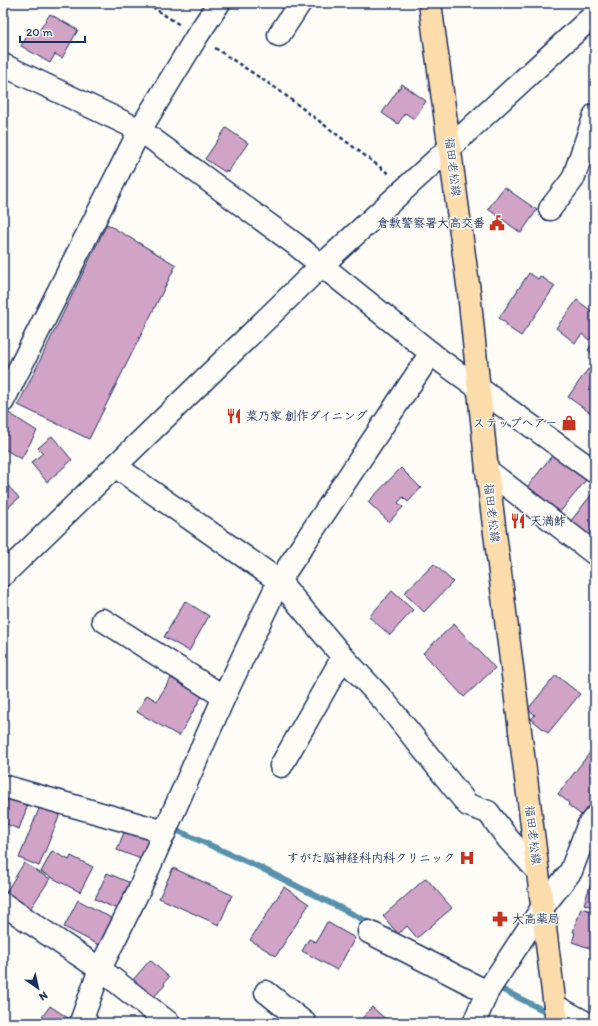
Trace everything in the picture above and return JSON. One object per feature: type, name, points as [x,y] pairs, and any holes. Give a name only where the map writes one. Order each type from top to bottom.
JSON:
[{"type":"main road","name":"福田老松線","points":[[430,3],[450,147],[468,292],[487,470],[556,1015]]},
{"type":"street","points":[[3,401],[140,130],[197,36],[220,3]]},
{"type":"street","points":[[279,35],[300,3]]},
{"type":"street","points":[[3,575],[322,265],[595,14]]},
{"type":"street","points":[[3,65],[140,130],[322,265],[431,353],[595,472]]},
{"type":"street","points":[[550,209],[573,179],[595,115]]},
{"type":"street","points":[[87,1023],[82,1018],[100,969],[139,890],[224,697],[279,581],[431,353]]},
{"type":"street","points":[[115,466],[279,581],[343,657],[385,702],[468,805],[488,812],[509,840],[537,870]]},
{"type":"street","points":[[487,470],[595,554]]},
{"type":"street","points":[[103,620],[224,697]]},
{"type":"street","points":[[280,766],[343,657]]},
{"type":"street","points":[[3,786],[165,832]]},
{"type":"street","points":[[474,1023],[487,992],[542,908],[571,871],[588,826],[595,817]]},
{"type":"street","points":[[3,904],[100,969],[170,1023]]},
{"type":"street","points":[[369,932],[487,992]]},
{"type":"street","points":[[266,992],[305,1023]]},
{"type":"street","points":[[556,1015],[586,1023]]},
{"type":"path","points":[[146,3],[277,90],[406,187]]},
{"type":"building","points":[[50,14],[78,30],[62,58],[55,54],[50,63],[21,46],[31,30],[37,34]]},
{"type":"building","points":[[402,84],[426,101],[414,119],[405,113],[398,124],[382,113]]},
{"type":"building","points":[[226,128],[248,143],[228,172],[226,170],[225,172],[205,159]]},
{"type":"building","points":[[504,187],[537,210],[521,233],[488,209]]},
{"type":"building","points":[[107,224],[176,265],[89,439],[18,405]]},
{"type":"building","points":[[529,273],[538,279],[540,276],[555,286],[521,336],[506,326],[507,324],[499,318]]},
{"type":"building","points":[[577,300],[595,314],[595,332],[589,340],[582,334],[575,343],[556,328]]},
{"type":"building","points":[[595,340],[595,356],[588,350]]},
{"type":"building","points":[[588,369],[595,374],[595,411],[592,414],[568,397]]},
{"type":"building","points":[[9,413],[37,431],[21,459],[3,448],[3,423]]},
{"type":"building","points":[[52,436],[72,460],[47,482],[31,463],[43,453],[38,448]]},
{"type":"building","points":[[554,453],[586,480],[556,517],[524,491]]},
{"type":"building","points":[[401,468],[421,488],[408,502],[403,497],[398,503],[403,507],[389,522],[368,502]]},
{"type":"building","points":[[3,480],[19,498],[3,512]]},
{"type":"building","points":[[595,490],[595,527],[588,536],[570,522]]},
{"type":"building","points":[[434,564],[453,582],[424,612],[404,593]]},
{"type":"building","points":[[392,591],[413,610],[390,635],[369,617]]},
{"type":"building","points":[[185,601],[209,616],[189,651],[164,637]]},
{"type":"building","points":[[454,624],[495,668],[464,697],[423,653]]},
{"type":"building","points":[[556,675],[580,694],[548,733],[531,719],[535,715],[528,709]]},
{"type":"building","points":[[171,678],[202,696],[179,736],[137,712],[147,695],[157,701]]},
{"type":"building","points":[[595,746],[595,803],[584,817],[568,805],[569,803],[558,794]]},
{"type":"building","points":[[8,791],[30,799],[19,829],[3,823],[3,806]]},
{"type":"building","points":[[43,799],[63,807],[39,866],[19,858]]},
{"type":"building","points":[[127,825],[151,833],[141,859],[117,850]]},
{"type":"building","points":[[52,851],[69,860],[71,856],[93,867],[80,892],[41,872]]},
{"type":"building","points":[[24,863],[50,879],[28,912],[3,897]]},
{"type":"building","points":[[173,868],[232,895],[219,925],[159,898]]},
{"type":"building","points":[[595,871],[595,908],[584,904]]},
{"type":"building","points":[[107,873],[133,884],[121,911],[95,899]]},
{"type":"building","points":[[426,878],[452,908],[417,938],[407,926],[398,934],[383,916]]},
{"type":"building","points":[[284,887],[309,904],[276,956],[250,940]]},
{"type":"building","points":[[78,900],[113,919],[99,945],[64,927]]},
{"type":"building","points":[[581,908],[595,912],[595,950],[572,942],[575,933],[573,932]]},
{"type":"building","points":[[327,922],[355,938],[337,970],[302,951],[309,939],[316,942]]},
{"type":"building","points":[[150,960],[169,977],[164,983],[165,985],[152,999],[132,981]]},
{"type":"building","points":[[50,1006],[71,1020],[69,1023],[38,1023]]},
{"type":"building","points":[[372,1007],[389,1022],[358,1023]]},
{"type":"waterway","points":[[176,830],[259,867],[374,925]]},
{"type":"waterway","points":[[499,988],[543,1010]]},
{"type":"place","name":"倉敷警察署大高交番","points":[[497,223]]},
{"type":"place","name":"菜乃家 創作ダイニング","points":[[234,416]]},
{"type":"place","name":"ステップヘアー","points":[[569,423]]},
{"type":"place","name":"天満鮓","points":[[518,521]]},
{"type":"place","name":"すがた脳神経科内科クリニック","points":[[467,858]]},
{"type":"place","name":"大高薬局","points":[[500,919]]}]
